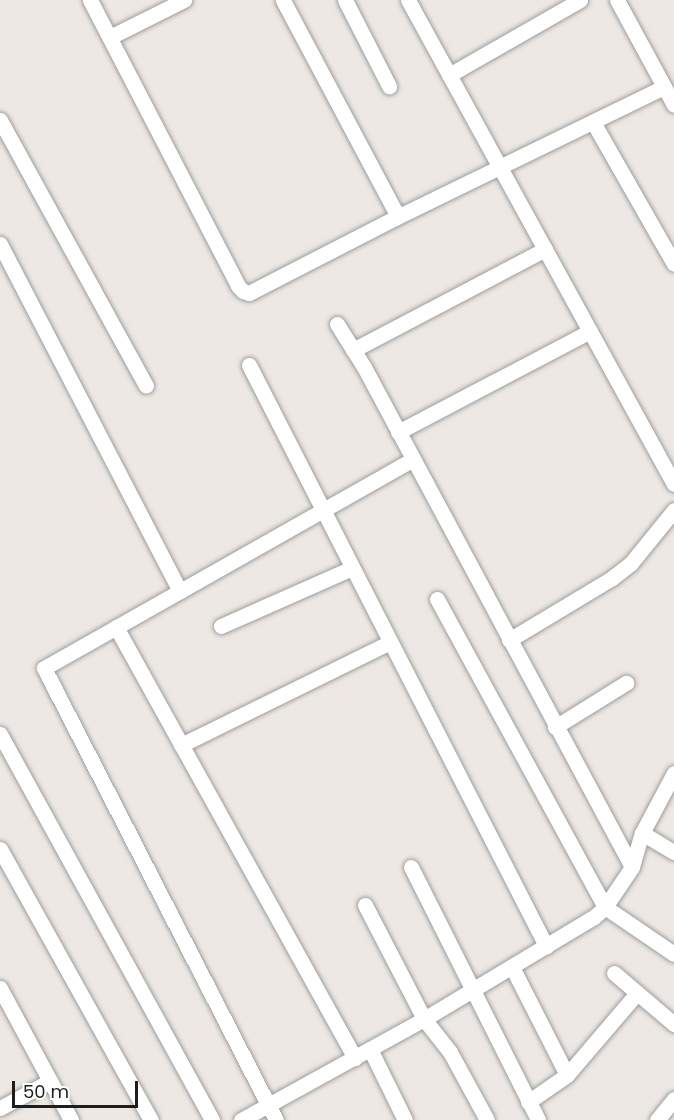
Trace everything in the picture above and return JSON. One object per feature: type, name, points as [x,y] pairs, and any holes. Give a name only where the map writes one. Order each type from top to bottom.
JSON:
[{"type":"street","points":[[90,0],[243,291],[256,291],[395,218],[664,87]]},
{"type":"street","points":[[110,38],[184,0]]},
{"type":"street","points":[[283,0],[394,211],[395,218]]},
{"type":"street","points":[[345,0],[388,86]]},
{"type":"street","points":[[408,0],[674,484]]},
{"type":"street","points":[[449,75],[580,0]]},
{"type":"street","points":[[617,0],[674,105]]},
{"type":"street","points":[[0,120],[146,386]]},
{"type":"street","points":[[593,122],[674,264]]},
{"type":"street","points":[[0,244],[180,591]]},
{"type":"street","points":[[353,350],[545,249]]},
{"type":"street","points":[[337,324],[413,459],[632,867]]},
{"type":"street","points":[[398,432],[590,331]]},
{"type":"street","points":[[249,365],[546,946]]},
{"type":"street","points":[[276,1120],[44,668],[413,459]]},
{"type":"street","points":[[509,640],[612,578],[632,563],[674,510]]},
{"type":"street","points":[[221,626],[352,568]]},
{"type":"street","points":[[437,599],[604,907],[674,954]]},
{"type":"street","points":[[116,627],[355,1058]]},
{"type":"street","points":[[181,745],[390,642]]},
{"type":"street","points":[[555,727],[626,683]]},
{"type":"street","points":[[0,734],[212,1120]]},
{"type":"street","points":[[241,1120],[424,1019],[582,925],[604,907],[632,867],[642,833],[674,773]]},
{"type":"street","points":[[642,833],[674,852]]},
{"type":"street","points":[[0,849],[151,1120]]},
{"type":"street","points":[[411,867],[538,1120]]},
{"type":"street","points":[[365,905],[424,1019],[450,1052],[488,1120]]},
{"type":"street","points":[[512,967],[567,1075]]},
{"type":"street","points":[[614,973],[674,1024]]},
{"type":"street","points":[[0,988],[71,1120]]},
{"type":"street","points":[[528,1102],[567,1075],[637,993]]},
{"type":"street","points":[[370,1049],[405,1120]]},
{"type":"street","points":[[0,1108],[50,1081]]},
{"type":"street","points":[[657,1120],[674,1099]]}]
